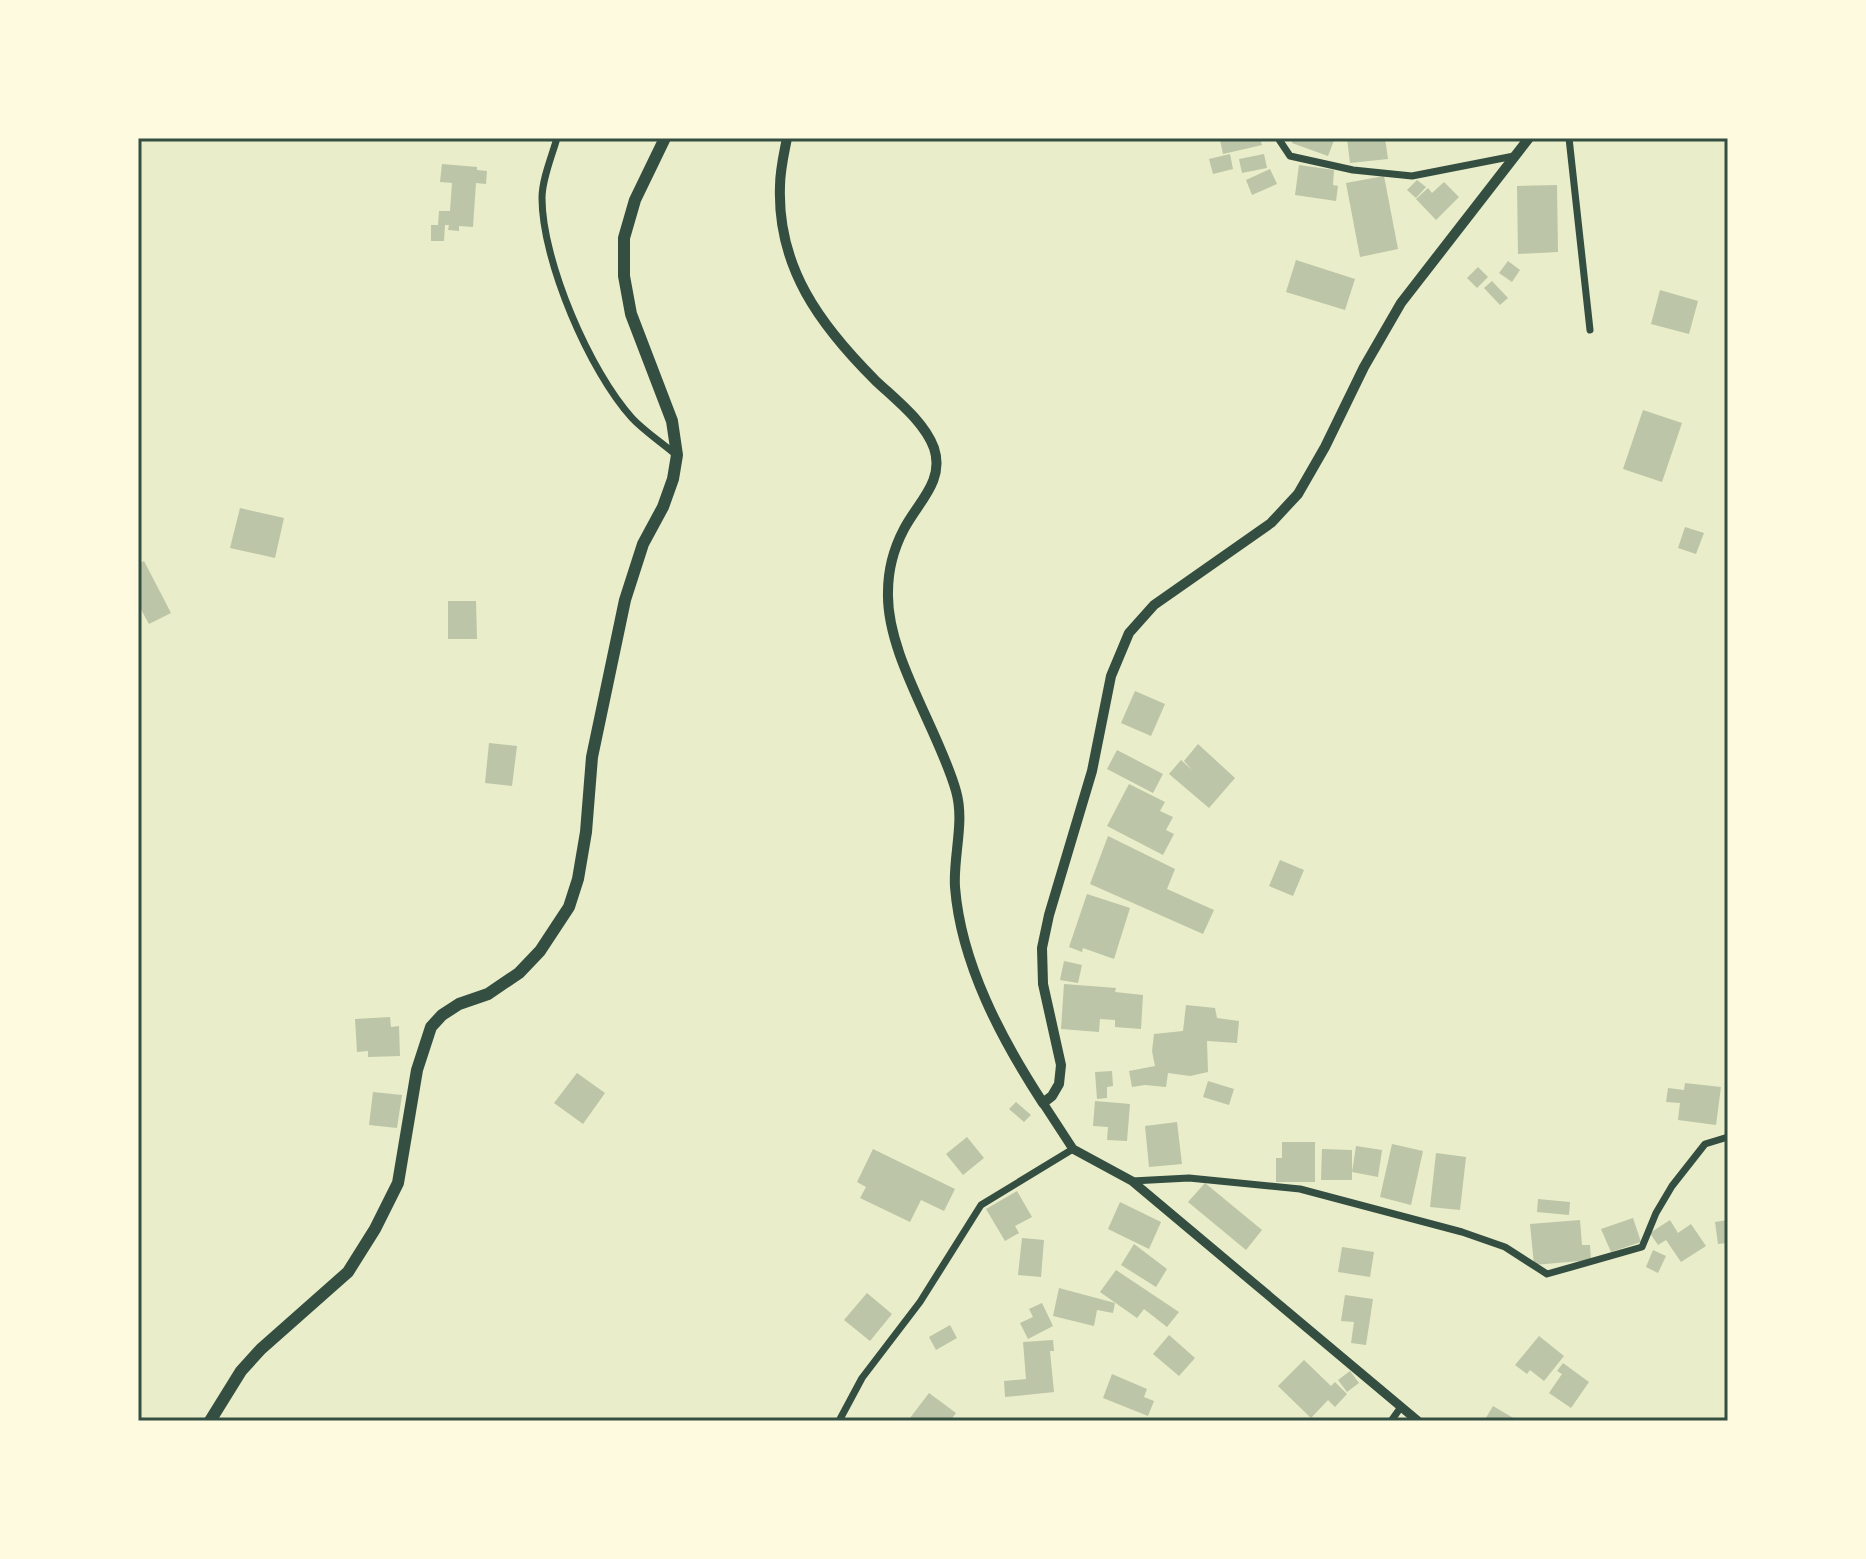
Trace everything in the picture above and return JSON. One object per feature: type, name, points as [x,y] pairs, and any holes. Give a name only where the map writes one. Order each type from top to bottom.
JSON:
[{"type":"main road","points":[[210,1421],[241,1371],[261,1349],[348,1272],[375,1229],[398,1183],[417,1070],[431,1027],[459,1004],[488,994],[519,973],[540,951],[569,907],[578,879],[586,832],[592,757],[625,600],[643,544],[663,507],[677,455],[672,421],[631,314],[624,276],[624,238],[635,200],[665,138]]},
{"type":"main road","points":[[787,138],[780,184],[781,221],[787,251],[802,289],[870,375],[912,416],[932,444],[938,463],[933,485],[904,529],[891,561],[887,594],[891,625],[957,795],[955,886],[968,954],[1007,1039],[1043,1103],[1059,1084],[1061,1065],[1043,984],[1042,948],[1092,771],[1111,676],[1129,633],[1154,605],[1271,523],[1298,494],[1401,303],[1529,138]]},
{"type":"street","points":[[557,138],[542,196],[548,245],[567,298],[594,364],[632,419],[677,455]]},
{"type":"street","points":[[1278,138],[1290,156],[1353,170],[1412,176],[1517,155]]},
{"type":"street","points":[[1569,138],[1590,330]]},
{"type":"street","points":[[1043,1103],[1073,1149],[1132,1181],[1418,1421]]},
{"type":"street","points":[[1132,1181],[1189,1178],[1300,1189],[1462,1232],[1505,1247],[1547,1274],[1642,1247],[1656,1213],[1672,1186],[1705,1144],[1728,1137]]},
{"type":"street","points":[[839,1421],[862,1378],[920,1302],[981,1205],[1073,1149]]},
{"type":"street","points":[[1391,1421],[1401,1407]]},
{"type":"building","points":[[1260,138],[1262,145],[1223,154],[1220,140]]},
{"type":"building","points":[[1293,138],[1335,138],[1328,156],[1292,143]]},
{"type":"building","points":[[1347,138],[1385,138],[1388,159],[1350,163]]},
{"type":"building","points":[[1230,154],[1233,169],[1213,174],[1209,159]]},
{"type":"building","points":[[1264,154],[1267,168],[1242,173],[1239,159]]},
{"type":"building","points":[[442,164],[477,167],[477,170],[487,171],[486,184],[476,183],[473,227],[459,226],[459,231],[448,230],[449,225],[445,225],[444,241],[431,241],[431,225],[438,225],[439,211],[450,211],[452,183],[440,182]]},
{"type":"building","points":[[1299,165],[1334,170],[1333,185],[1338,186],[1336,201],[1295,195]]},
{"type":"building","points":[[1270,169],[1277,184],[1252,195],[1246,180]]},
{"type":"building","points":[[1384,176],[1398,249],[1360,257],[1346,183]]},
{"type":"building","points":[[1417,180],[1426,187],[1416,198],[1407,190]]},
{"type":"building","points":[[1444,182],[1459,197],[1436,220],[1416,199],[1428,188],[1432,193]]},
{"type":"building","points":[[1557,185],[1558,252],[1518,254],[1517,186]]},
{"type":"building","points":[[1296,260],[1355,279],[1345,310],[1286,292]]},
{"type":"building","points":[[1508,261],[1520,270],[1512,282],[1499,273]]},
{"type":"building","points":[[1478,267],[1488,277],[1477,288],[1467,278]]},
{"type":"building","points":[[1492,281],[1508,298],[1500,305],[1484,288]]},
{"type":"building","points":[[1660,290],[1698,301],[1689,334],[1651,324]]},
{"type":"building","points":[[1643,410],[1682,423],[1662,482],[1623,469]]},
{"type":"building","points":[[240,508],[284,518],[275,558],[230,548]]},
{"type":"building","points":[[1685,527],[1704,533],[1696,554],[1678,548]]},
{"type":"building","points":[[144,561],[171,613],[149,624],[138,604],[138,564]]},
{"type":"building","points":[[448,601],[476,601],[477,639],[448,639]]},
{"type":"building","points":[[1135,691],[1165,704],[1151,736],[1121,723]]},
{"type":"building","points":[[489,743],[517,746],[512,786],[485,783]]},
{"type":"building","points":[[1198,744],[1235,778],[1209,808],[1169,774],[1181,760],[1192,770],[1184,761]]},
{"type":"building","points":[[1117,750],[1163,774],[1153,793],[1107,769]]},
{"type":"building","points":[[1129,784],[1165,802],[1160,811],[1173,817],[1166,830],[1174,834],[1163,855],[1107,826]]},
{"type":"building","points":[[1108,836],[1175,869],[1167,889],[1214,910],[1203,934],[1090,884]]},
{"type":"building","points":[[1280,860],[1304,870],[1293,896],[1269,886]]},
{"type":"building","points":[[1087,894],[1130,908],[1114,959],[1083,948],[1082,952],[1069,947]]},
{"type":"building","points":[[1064,961],[1082,965],[1078,983],[1060,980]]},
{"type":"building","points":[[1064,984],[1116,988],[1115,992],[1143,995],[1141,1029],[1115,1027],[1115,1020],[1100,1019],[1099,1032],[1061,1029]]},
{"type":"building","points":[[1186,1005],[1215,1008],[1217,1018],[1239,1021],[1237,1043],[1207,1041],[1208,1072],[1190,1076],[1168,1073],[1166,1087],[1132,1087],[1129,1071],[1155,1066],[1152,1051],[1154,1034],[1183,1031]]},
{"type":"building","points":[[390,1017],[391,1027],[399,1026],[400,1056],[368,1057],[368,1051],[357,1052],[355,1019]]},
{"type":"building","points":[[1112,1071],[1113,1086],[1107,1087],[1107,1098],[1097,1099],[1095,1072]]},
{"type":"building","points":[[577,1073],[605,1093],[583,1124],[554,1103]]},
{"type":"building","points":[[1208,1081],[1234,1089],[1229,1105],[1203,1097]]},
{"type":"building","points":[[1685,1083],[1721,1087],[1716,1125],[1678,1120],[1680,1103],[1666,1102],[1668,1088],[1684,1090]]},
{"type":"building","points":[[373,1092],[402,1095],[397,1128],[369,1125]]},
{"type":"building","points":[[1095,1101],[1130,1104],[1127,1141],[1107,1140],[1108,1127],[1093,1126]]},
{"type":"building","points":[[1016,1102],[1031,1115],[1024,1122],[1009,1109]]},
{"type":"building","points":[[1177,1122],[1182,1164],[1149,1167],[1145,1126]]},
{"type":"building","points":[[967,1137],[984,1158],[963,1175],[946,1154]]},
{"type":"building","points":[[1282,1142],[1315,1142],[1315,1182],[1276,1182],[1276,1158],[1282,1158]]},
{"type":"building","points":[[1392,1144],[1423,1151],[1411,1205],[1380,1197]]},
{"type":"building","points":[[1356,1146],[1382,1150],[1378,1177],[1352,1172]]},
{"type":"building","points":[[873,1149],[955,1189],[944,1211],[921,1200],[910,1222],[860,1198],[866,1187],[857,1182]]},
{"type":"building","points":[[1322,1149],[1352,1150],[1352,1180],[1321,1180]]},
{"type":"building","points":[[1436,1153],[1466,1157],[1460,1210],[1430,1207]]},
{"type":"building","points":[[1205,1183],[1262,1230],[1246,1250],[1188,1202]]},
{"type":"building","points":[[1017,1191],[1032,1217],[1015,1226],[1019,1233],[1005,1241],[986,1209]]},
{"type":"building","points":[[1538,1199],[1570,1202],[1569,1215],[1537,1212]]},
{"type":"building","points":[[1120,1202],[1161,1222],[1149,1249],[1108,1229]]},
{"type":"building","points":[[1633,1218],[1641,1242],[1611,1252],[1601,1229]]},
{"type":"building","points":[[1580,1220],[1582,1245],[1590,1245],[1591,1260],[1534,1265],[1530,1224]]},
{"type":"building","points":[[1670,1220],[1678,1233],[1691,1224],[1706,1246],[1681,1262],[1666,1240],[1658,1245],[1650,1233]]},
{"type":"building","points":[[1728,1220],[1728,1243],[1718,1244],[1715,1222]]},
{"type":"building","points":[[1022,1238],[1044,1240],[1041,1277],[1018,1275]]},
{"type":"building","points":[[1134,1244],[1167,1269],[1156,1287],[1121,1265]]},
{"type":"building","points":[[1342,1247],[1374,1252],[1370,1277],[1338,1272]]},
{"type":"building","points":[[1653,1250],[1666,1256],[1658,1273],[1646,1267]]},
{"type":"building","points":[[1116,1270],[1179,1312],[1167,1327],[1144,1309],[1137,1318],[1100,1292]]},
{"type":"building","points":[[1059,1288],[1115,1303],[1113,1313],[1097,1310],[1094,1326],[1053,1316]]},
{"type":"building","points":[[867,1293],[892,1314],[870,1341],[844,1320]]},
{"type":"building","points":[[1345,1295],[1373,1299],[1366,1345],[1351,1343],[1354,1322],[1341,1321]]},
{"type":"building","points":[[1042,1303],[1053,1326],[1028,1339],[1020,1323],[1033,1317],[1029,1309]]},
{"type":"building","points":[[950,1325],[957,1338],[936,1350],[929,1337]]},
{"type":"building","points":[[1169,1335],[1195,1358],[1179,1376],[1153,1354]]},
{"type":"building","points":[[1539,1336],[1564,1356],[1544,1381],[1530,1370],[1527,1374],[1515,1365]]},
{"type":"building","points":[[1053,1340],[1054,1351],[1050,1351],[1054,1392],[1005,1397],[1004,1381],[1026,1379],[1023,1342]]},
{"type":"building","points":[[1304,1360],[1331,1386],[1335,1382],[1347,1394],[1335,1407],[1328,1400],[1311,1418],[1278,1386]]},
{"type":"building","points":[[1563,1363],[1589,1382],[1571,1408],[1549,1393],[1562,1374],[1557,1371]]},
{"type":"building","points":[[1350,1371],[1359,1383],[1347,1392],[1338,1380]]},
{"type":"building","points":[[1112,1374],[1147,1389],[1144,1397],[1154,1401],[1148,1416],[1103,1398]]},
{"type":"building","points":[[929,1393],[956,1413],[950,1421],[913,1421],[910,1418]]},
{"type":"building","points":[[1493,1406],[1515,1419],[1484,1421]]}]
